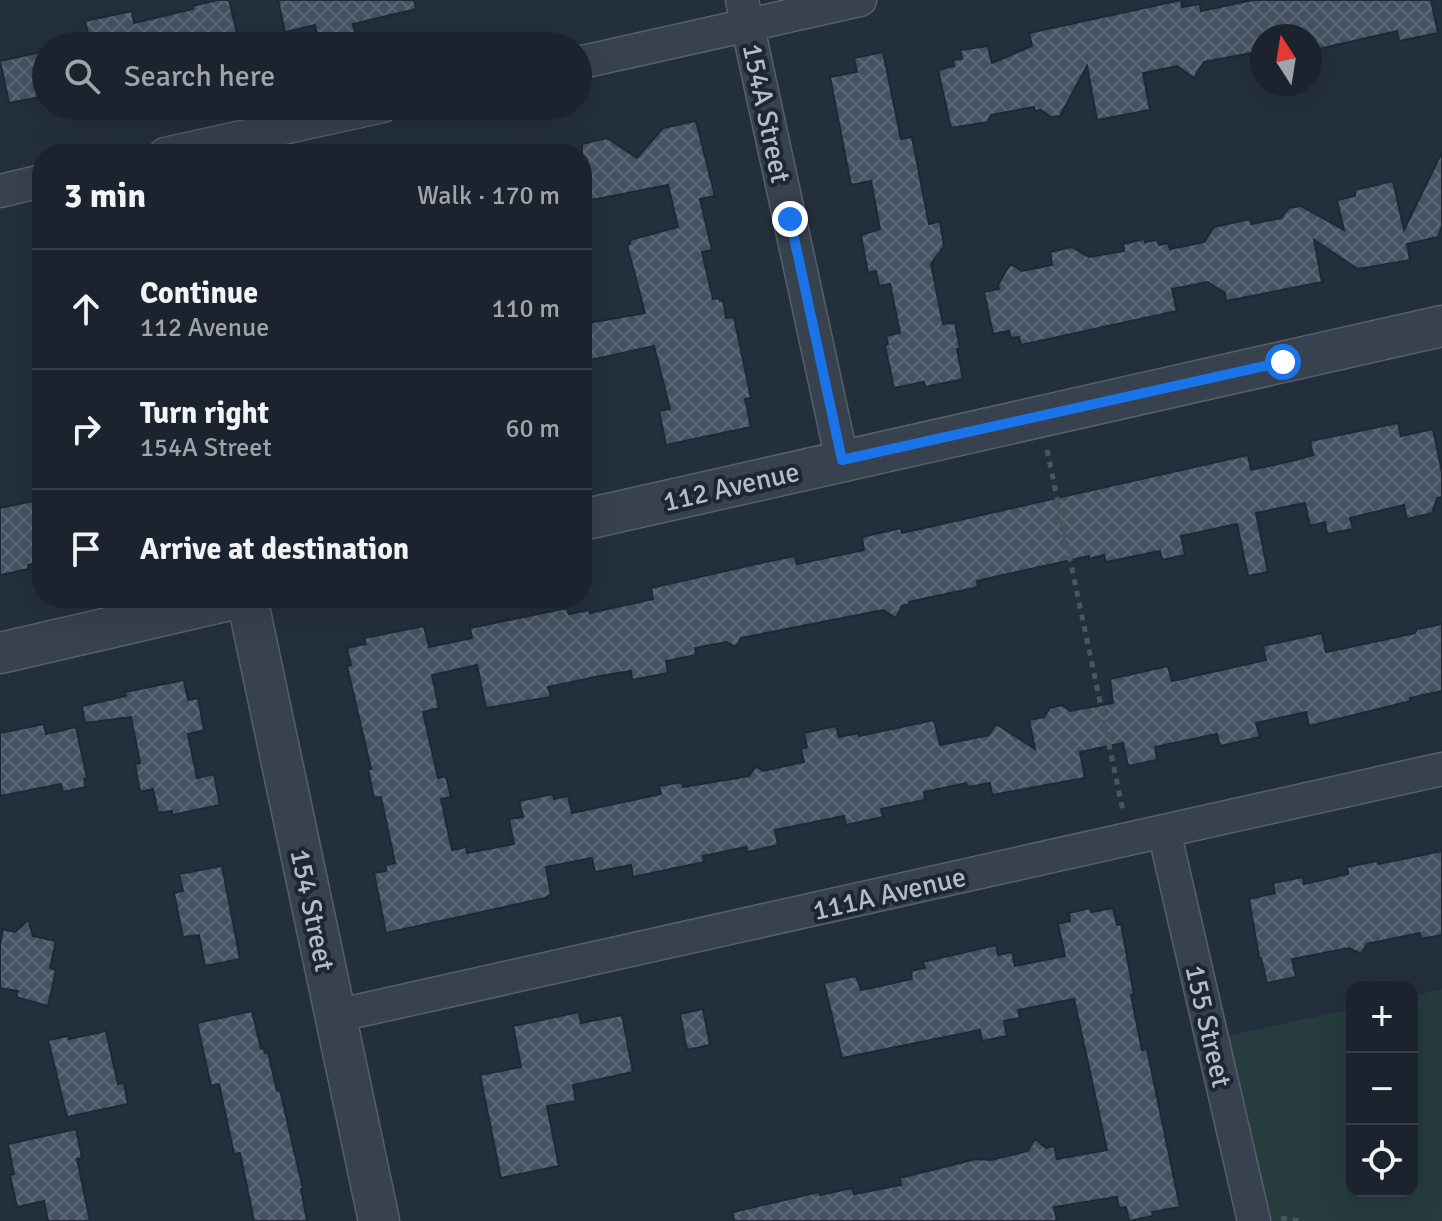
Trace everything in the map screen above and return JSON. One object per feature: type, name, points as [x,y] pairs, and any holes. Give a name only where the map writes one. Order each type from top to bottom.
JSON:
[{"type":"street","points":[[592,59],[745,13],[860,0]]},
{"type":"street","name":"154A Street","points":[[745,13],[842,460]]},
{"type":"street","points":[[210,144],[319,120]]},
{"type":"street","points":[[0,191],[32,183]]},
{"type":"street","name":"112 Avenue","points":[[592,518],[1442,326]]},
{"type":"street","points":[[0,653],[195,608]]},
{"type":"street","name":"154 Street","points":[[249,608],[379,1221]]},
{"type":"street","name":"111A Avenue","points":[[335,1016],[1442,769]]},
{"type":"street","name":"155 Street","points":[[1164,831],[1254,1221]]},
{"type":"path","points":[[1047,450],[1124,818]]},
{"type":"green space","points":[[1442,989],[1442,1221],[1259,1221],[1217,1038],[1346,1010],[1346,1197],[1418,1197],[1418,995]]},
{"type":"building","points":[[229,0],[237,32],[88,32],[85,21],[132,11],[134,23],[193,9],[193,6]]},
{"type":"building","points":[[278,0],[414,0],[416,9],[353,24],[355,32],[317,32],[315,25],[285,32]]},
{"type":"building","points":[[1181,0],[1182,7],[1200,4],[1201,11],[1253,0],[1431,0],[1438,33],[1399,41],[1397,31],[1322,48],[1322,24],[1250,24],[1250,53],[1204,62],[1194,78],[1177,66],[1143,73],[1150,110],[1097,120],[1087,66],[1060,116],[1051,117],[1041,110],[1035,111],[1034,107],[991,115],[988,122],[951,128],[938,70],[954,66],[953,60],[962,59],[960,50],[988,46],[992,63],[1032,46],[1029,33]]},
{"type":"building","points":[[883,52],[901,139],[912,137],[929,224],[940,221],[944,246],[931,264],[943,324],[955,323],[960,349],[957,349],[963,379],[925,387],[924,382],[894,388],[885,346],[888,344],[886,336],[900,333],[890,284],[879,286],[876,271],[868,273],[861,235],[880,229],[871,181],[851,185],[830,77],[857,72],[854,58]]},
{"type":"building","points":[[32,54],[32,99],[9,103],[0,61]]},
{"type":"building","points":[[696,121],[715,196],[700,199],[712,250],[702,252],[713,299],[723,300],[726,318],[734,317],[751,398],[745,399],[751,427],[666,445],[659,411],[670,409],[654,346],[592,360],[592,322],[645,313],[627,245],[630,240],[678,227],[668,185],[592,200],[592,144],[582,144],[607,138],[637,158],[663,128]]},
{"type":"building","points":[[1442,152],[1442,226],[1438,237],[1407,244],[1410,260],[1358,269],[1314,240],[1322,282],[1226,301],[1225,293],[1208,282],[1172,289],[1177,311],[1021,345],[1019,337],[1011,338],[1009,331],[993,334],[984,292],[999,289],[998,285],[1010,264],[1022,271],[1052,265],[1050,252],[1072,247],[1089,257],[1124,251],[1123,244],[1145,239],[1145,242],[1157,240],[1159,245],[1168,243],[1170,249],[1204,242],[1214,227],[1250,219],[1251,224],[1281,218],[1289,208],[1301,206],[1344,230],[1337,200],[1355,196],[1355,190],[1393,181],[1404,230]]},
{"type":"building","points":[[1398,423],[1401,436],[1433,429],[1442,472],[1442,497],[1437,498],[1432,513],[1407,519],[1404,505],[1350,518],[1353,529],[1327,534],[1325,522],[1310,526],[1305,503],[1256,513],[1268,572],[1248,576],[1237,524],[1181,536],[1185,555],[1162,560],[1160,551],[1106,562],[1104,555],[1089,559],[1089,556],[981,580],[977,581],[978,587],[909,602],[902,606],[896,618],[883,610],[741,638],[736,647],[726,642],[695,648],[696,655],[666,661],[668,673],[632,680],[631,671],[600,676],[548,687],[551,697],[486,708],[477,665],[432,675],[439,708],[423,712],[438,778],[446,776],[451,797],[441,799],[452,850],[466,847],[467,853],[514,844],[509,819],[523,817],[519,801],[553,794],[554,799],[568,796],[572,813],[661,794],[659,786],[682,782],[683,787],[749,776],[756,766],[763,771],[804,762],[801,749],[807,747],[804,733],[836,726],[839,737],[858,733],[859,736],[934,720],[940,745],[989,735],[996,724],[1035,749],[1029,720],[1044,717],[1050,708],[1062,705],[1070,711],[1113,703],[1110,679],[1168,666],[1172,681],[1266,660],[1263,646],[1322,633],[1326,652],[1415,633],[1417,629],[1442,624],[1442,691],[1309,726],[1306,712],[1256,723],[1260,737],[1220,746],[1217,734],[1155,747],[1157,760],[1128,766],[1123,743],[1080,752],[1085,778],[992,795],[990,783],[969,787],[966,783],[924,792],[925,800],[881,809],[883,817],[846,825],[844,816],[775,830],[778,845],[747,852],[746,847],[703,856],[704,862],[633,877],[631,865],[595,872],[592,858],[546,867],[551,895],[545,898],[386,933],[374,873],[386,871],[386,865],[395,863],[381,797],[374,798],[368,769],[371,769],[347,666],[351,665],[347,648],[366,644],[364,638],[424,626],[429,647],[472,638],[470,628],[567,608],[569,614],[589,610],[590,613],[653,599],[651,588],[765,562],[795,556],[797,564],[864,550],[862,537],[901,528],[902,533],[1248,455],[1251,470],[1296,460],[1313,455],[1310,441]]},
{"type":"building","points":[[32,501],[32,564],[28,565],[29,569],[0,575],[0,508]]},
{"type":"building","points":[[184,680],[188,700],[198,698],[204,730],[188,734],[197,778],[214,774],[220,805],[172,815],[172,811],[158,813],[153,789],[140,792],[135,764],[140,763],[131,717],[85,723],[82,706],[126,696],[125,692]]},
{"type":"building","points":[[44,724],[46,734],[76,727],[87,778],[84,779],[86,787],[63,792],[61,784],[0,796],[0,733]]},
{"type":"building","points":[[1442,851],[1442,935],[1421,939],[1420,933],[1367,944],[1361,954],[1349,948],[1292,959],[1296,977],[1267,983],[1249,899],[1275,893],[1273,883],[1303,877],[1304,884],[1348,874],[1347,867]]},
{"type":"building","points":[[222,866],[240,959],[205,966],[199,935],[183,937],[174,893],[183,891],[179,874]]},
{"type":"building","points":[[1090,908],[1091,912],[1113,908],[1117,925],[1121,924],[1142,1050],[1147,1049],[1180,1207],[1152,1212],[1153,1216],[1129,1221],[1126,1207],[1119,1208],[1117,1197],[1054,1207],[1057,1221],[734,1221],[733,1212],[819,1192],[820,1195],[852,1188],[854,1194],[901,1185],[900,1178],[976,1159],[991,1160],[1028,1151],[1035,1139],[1046,1148],[1054,1146],[1057,1159],[1107,1150],[1074,999],[1018,1010],[1020,1018],[1004,1021],[1007,1036],[982,1041],[980,1030],[842,1058],[824,983],[856,976],[861,990],[912,979],[911,971],[925,968],[923,962],[996,945],[998,955],[1012,952],[1015,966],[1065,956],[1058,924],[1070,921],[1069,913]]},
{"type":"building","points":[[28,920],[33,936],[56,941],[50,968],[56,970],[48,1006],[16,997],[18,991],[0,988],[3,929],[15,932]]},
{"type":"building","points":[[703,1009],[710,1045],[687,1050],[680,1014]]},
{"type":"building","points":[[252,1011],[261,1049],[268,1052],[277,1091],[280,1090],[303,1189],[307,1221],[254,1221],[240,1153],[234,1154],[219,1084],[211,1086],[197,1023]]},
{"type":"building","points":[[579,1012],[581,1023],[622,1015],[633,1072],[573,1085],[576,1101],[547,1106],[559,1166],[501,1178],[480,1075],[521,1067],[513,1026]]},
{"type":"building","points":[[106,1031],[118,1084],[124,1083],[128,1104],[67,1117],[48,1040]]},
{"type":"building","points":[[76,1129],[82,1158],[77,1159],[90,1221],[48,1221],[44,1201],[17,1207],[10,1175],[14,1174],[8,1144]]},
{"type":"route","points":[[790,219],[842,460],[1283,362]]}]
